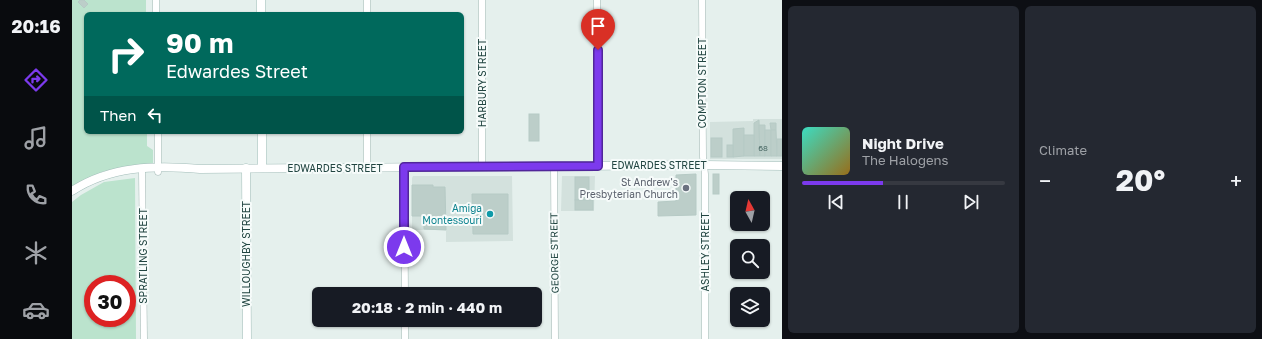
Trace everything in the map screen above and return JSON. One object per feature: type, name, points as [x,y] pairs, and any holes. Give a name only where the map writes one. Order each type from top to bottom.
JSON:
[{"type":"street","points":[[156,0],[156,12]]},
{"type":"street","points":[[261,0],[262,12]]},
{"type":"street","points":[[367,0],[367,12]]},
{"type":"street","name":"HARBURY STREET","points":[[482,0],[482,166]]},
{"type":"street","points":[[597,0],[598,166]]},
{"type":"street","name":"COMPTON STREET","points":[[702,0],[704,165]]},
{"type":"street","points":[[158,134],[158,169]]},
{"type":"street","points":[[262,134],[262,168]]},
{"type":"street","points":[[367,134],[368,167]]},
{"type":"street","name":"EDWARDES STREET","points":[[72,191],[84,183],[112,173],[139,168],[200,169],[704,165],[782,166]]},
{"type":"street","name":"ASHLEY STREET","points":[[704,165],[705,339]]},
{"type":"street","name":"GEORGE STREET","points":[[554,166],[555,339]]},
{"type":"street","points":[[404,167],[405,287]]},
{"type":"street","name":"WILLOUGHBY STREET","points":[[246,168],[247,339]]},
{"type":"street","name":"EDWARDES STREET","points":[[72,196],[88,186],[106,179],[158,169]]},
{"type":"street","name":"SPRATLING STREET","points":[[142,172],[144,339]]},
{"type":"street","points":[[405,327],[405,339]]},
{"type":"shaded area","points":[[753,119],[782,119],[782,159],[710,159],[710,122],[753,121]]},
{"type":"shaded area","points":[[413,176],[512,176],[513,241],[446,242],[446,230],[412,230]]},
{"type":"shaded area","points":[[562,176],[595,176],[594,211],[561,211]]},
{"type":"green space","points":[[72,0],[146,0],[146,12],[84,12],[84,134],[147,134],[147,146],[153,150],[153,163],[104,171],[72,187]]},
{"type":"green space","points":[[135,178],[136,275],[84,275],[84,327],[136,327],[136,339],[72,339],[72,202],[104,182]]},
{"type":"building","points":[[80,0],[84,0],[88,4],[84,8],[78,2]]},
{"type":"building","points":[[529,114],[539,114],[539,141],[529,141]]},
{"type":"building","points":[[759,120],[760,156],[754,156],[754,123]]},
{"type":"building","points":[[770,123],[776,123],[776,130],[771,130]]},
{"type":"building","points":[[759,125],[765,125],[765,156],[760,156]]},
{"type":"building","points":[[744,128],[744,156],[733,157],[733,129]]},
{"type":"building","points":[[765,130],[771,130],[771,156],[765,156]]},
{"type":"building","points":[[771,130],[776,130],[777,156],[771,156]]},
{"type":"building","points":[[744,135],[754,135],[754,156],[744,156]]},
{"type":"building","points":[[711,138],[722,138],[722,157],[711,157]]},
{"type":"building","points":[[777,139],[782,139],[782,156],[777,156]]},
{"type":"building","points":[[727,145],[733,145],[733,157],[727,157]]},
{"type":"building","name":"St Andrew's Presbyterian Church","points":[[696,174],[696,215],[658,216],[658,202],[676,201],[676,175]]},
{"type":"building","points":[[713,174],[719,174],[719,194],[713,194]]},
{"type":"building","points":[[575,177],[589,177],[589,200],[575,200]]},
{"type":"building","points":[[412,185],[433,185],[433,187],[445,187],[446,230],[424,229],[424,218],[434,216],[412,216]]},
{"type":"building","name":"Amiga Montessouri","points":[[472,194],[508,194],[508,234],[473,234]]},
{"type":"building","points":[[575,200],[593,200],[593,210],[575,210]]},
{"type":"place","name":"St Andrew's Presbyterian Church","points":[[686,188]]},
{"type":"place","name":"Amiga Montessouri","points":[[490,214]]},
{"type":"route","points":[[404,247],[404,167],[598,166],[598,50]]}]
